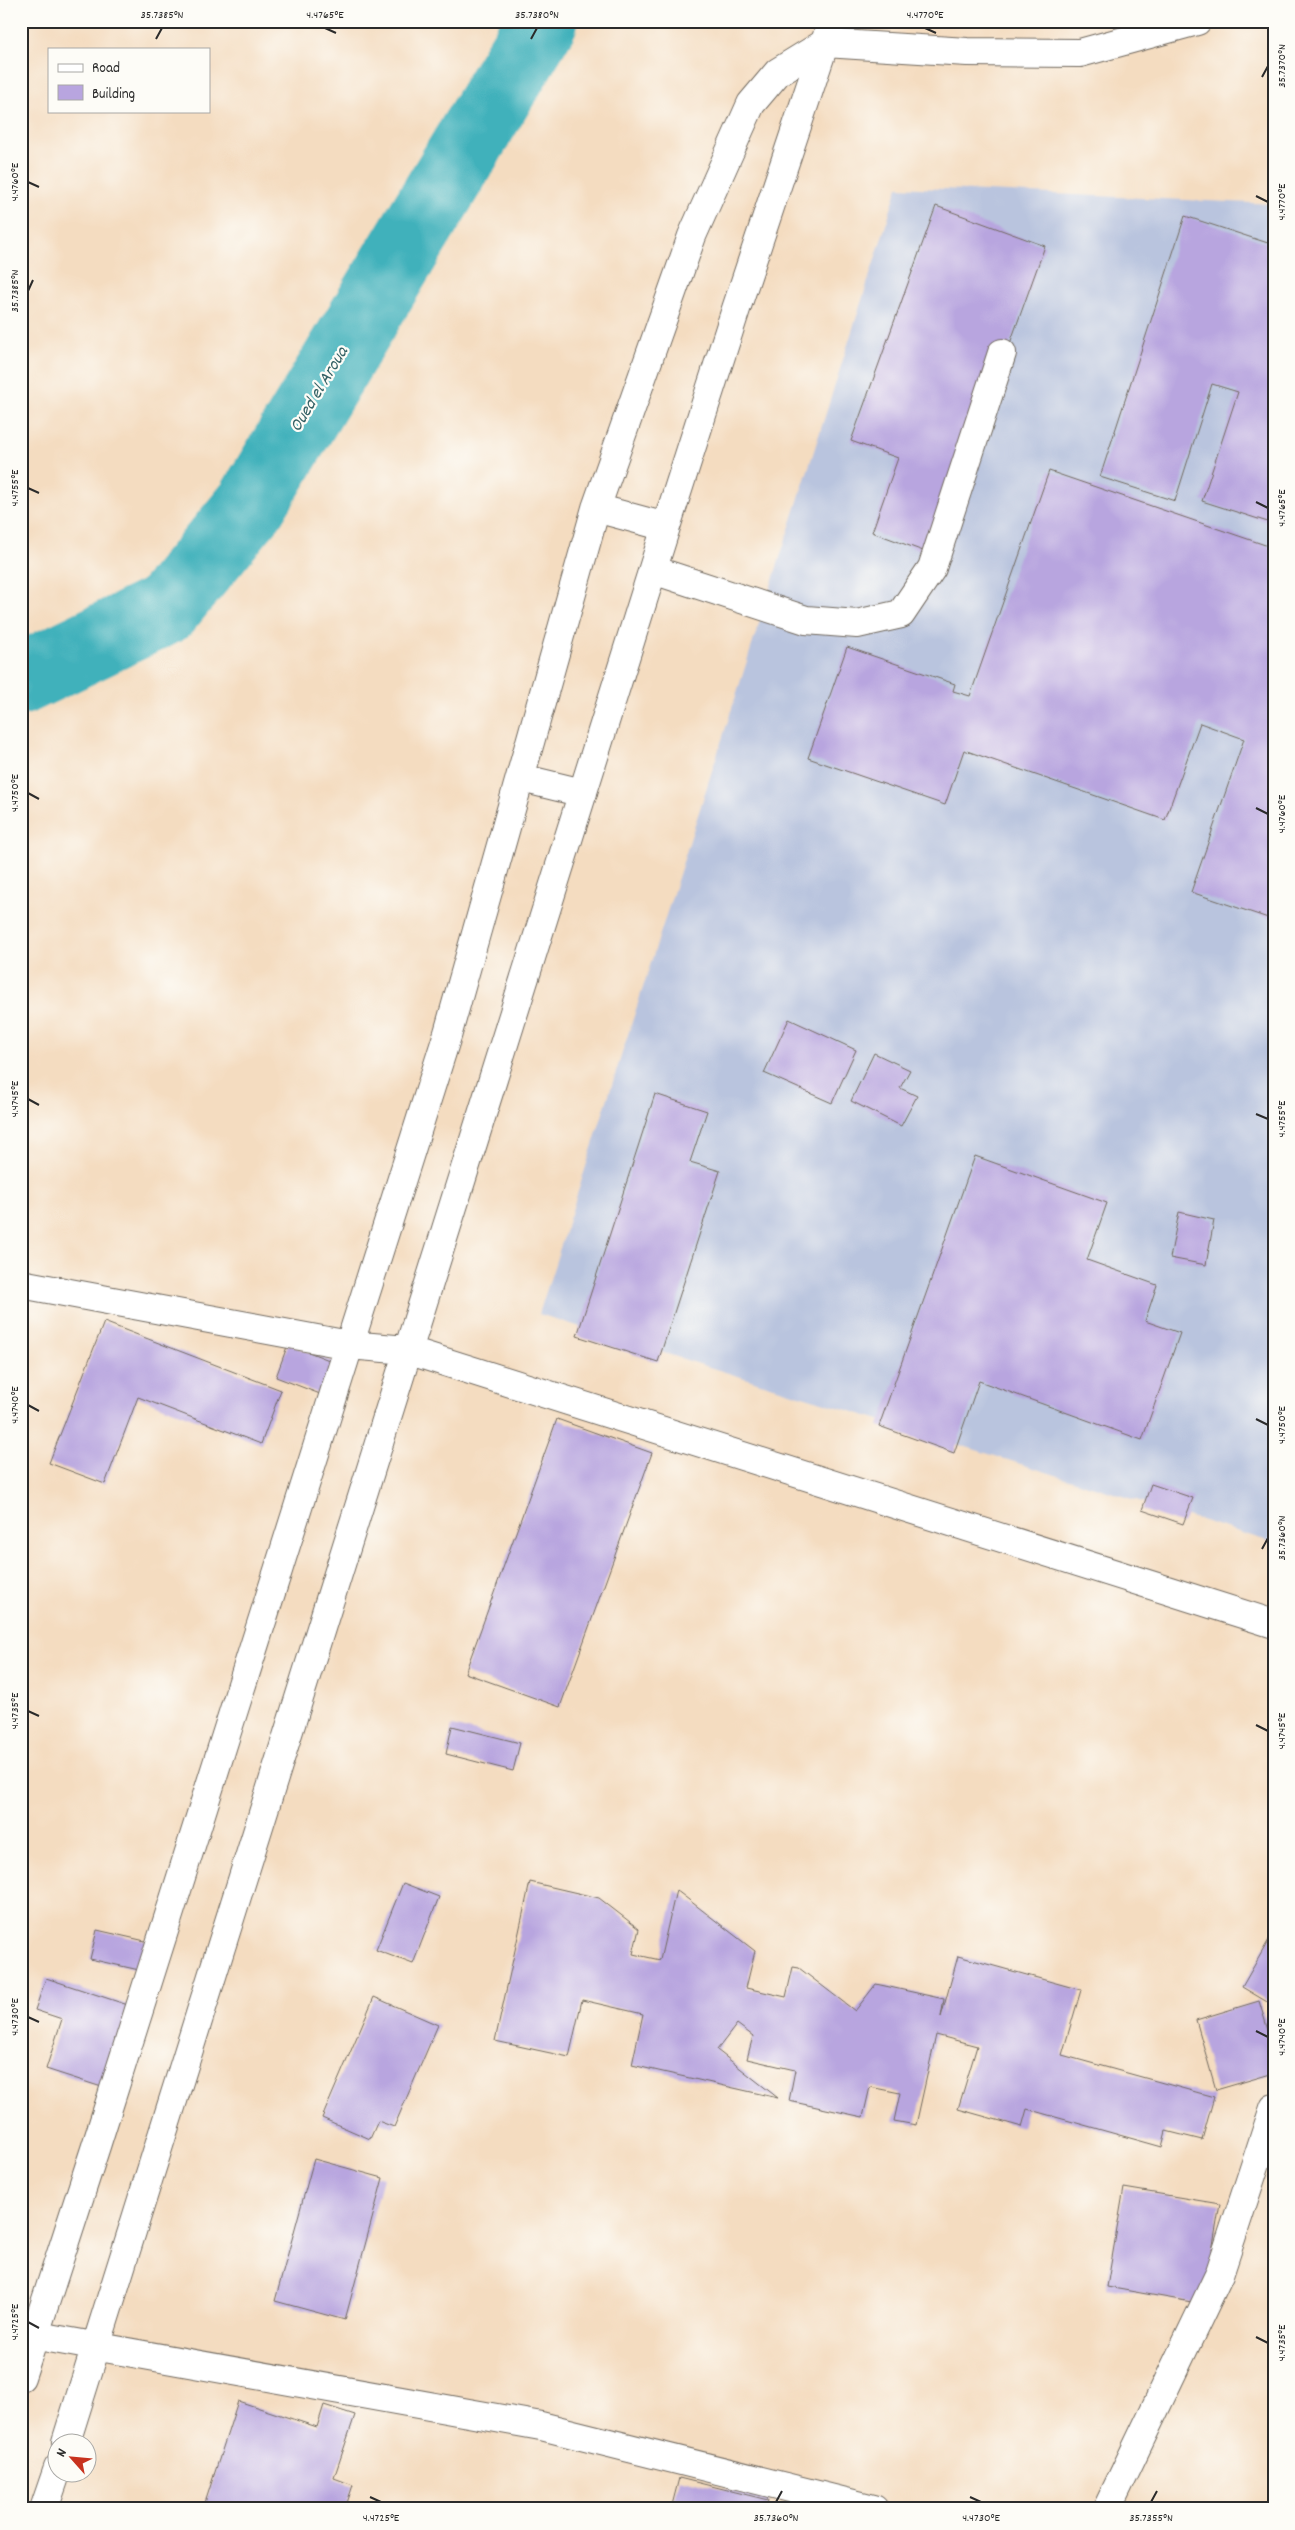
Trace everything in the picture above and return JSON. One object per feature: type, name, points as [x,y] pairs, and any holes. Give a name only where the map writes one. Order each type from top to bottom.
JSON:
[{"type":"street","points":[[21,2377],[28,2334],[96,2146],[448,1032],[596,508],[692,236],[751,104],[778,72],[828,32],[967,52],[1080,52],[1197,21]]},
{"type":"street","points":[[69,2432],[666,527],[828,32]]},
{"type":"street","points":[[653,570],[806,620],[857,624],[901,614],[932,568],[1002,353]]},
{"type":"street","points":[[596,508],[666,527]]},
{"type":"street","points":[[521,778],[583,793]]},
{"type":"street","points":[[21,1284],[349,1345],[407,1350],[1274,1624]]},
{"type":"street","points":[[1107,2509],[1219,2274],[1274,2108]]},
{"type":"street","points":[[28,2334],[540,2426],[874,2509]]},
{"type":"street","points":[[44,2509],[53,2482]]},
{"type":"shaded area","points":[[898,187],[1274,204],[1274,1543],[539,1314]]},
{"type":"building","points":[[936,206],[1045,246],[934,555],[872,532],[898,458],[851,441]]},
{"type":"building","points":[[1185,216],[1274,245],[1274,524],[1202,501],[1238,392],[1212,384],[1175,501],[1100,477]]},
{"type":"building","points":[[1049,471],[1274,548],[1274,920],[1191,892],[1244,739],[1200,723],[1165,820],[964,750],[945,805],[808,758],[847,647],[955,684],[953,691],[970,696]]},
{"type":"building","points":[[789,1019],[856,1050],[832,1103],[764,1073]]},
{"type":"building","points":[[874,1053],[910,1070],[900,1088],[917,1096],[901,1126],[851,1101]]},
{"type":"building","points":[[655,1094],[707,1111],[690,1162],[720,1171],[658,1362],[577,1336]]},
{"type":"building","points":[[975,1156],[1107,1203],[1087,1260],[1157,1285],[1145,1321],[1180,1333],[1142,1440],[979,1381],[954,1453],[879,1426]]},
{"type":"building","points":[[1179,1212],[1214,1220],[1206,1265],[1170,1258]]},
{"type":"building","points":[[104,1322],[281,1390],[261,1444],[138,1397],[105,1484],[49,1463]]},
{"type":"building","points":[[288,1344],[347,1367],[333,1399],[276,1377]]},
{"type":"building","points":[[557,1419],[652,1453],[560,1707],[465,1673]]},
{"type":"building","points":[[1151,1484],[1193,1498],[1183,1524],[1142,1510]]},
{"type":"building","points":[[452,1726],[520,1743],[513,1771],[446,1754]]},
{"type":"building","points":[[530,1882],[599,1898],[639,1929],[633,1954],[660,1960],[676,1890],[755,1951],[746,1988],[786,1997],[793,1967],[799,1968],[855,2011],[876,1984],[944,1999],[941,2017],[958,1956],[1081,1990],[1062,2055],[1214,2097],[1202,2140],[1166,2131],[1162,2147],[1027,2109],[1022,2127],[958,2109],[977,2046],[936,2035],[916,2125],[894,2121],[900,2093],[870,2087],[863,2117],[789,2101],[795,2070],[747,2059],[753,2036],[737,2024],[717,2050],[778,2098],[632,2065],[643,2014],[582,2000],[569,2057],[495,2041]]},
{"type":"building","points":[[403,1883],[439,1897],[413,1964],[376,1950]]},
{"type":"building","points":[[97,1930],[154,1943],[148,1972],[90,1959]]},
{"type":"building","points":[[1274,1931],[1274,2006],[1242,1987]]},
{"type":"building","points":[[46,1978],[140,2009],[114,2091],[46,2069],[62,2019],[35,2010]]},
{"type":"building","points":[[374,1997],[438,2025],[394,2127],[378,2121],[370,2139],[322,2118]]},
{"type":"building","points":[[1259,2001],[1274,2050],[1274,2073],[1216,2090],[1196,2020]]},
{"type":"building","points":[[314,2159],[383,2178],[345,2320],[275,2301]]},
{"type":"building","points":[[1124,2188],[1220,2204],[1203,2304],[1107,2287]]},
{"type":"building","points":[[238,2401],[317,2427],[324,2405],[355,2415],[334,2478],[353,2485],[345,2509],[203,2509]]},
{"type":"building","points":[[679,2478],[768,2500],[766,2509],[671,2509]]},
{"type":"waterway","name":"Oued el Aroua","points":[[21,679],[165,609],[251,505],[542,21]]}]
